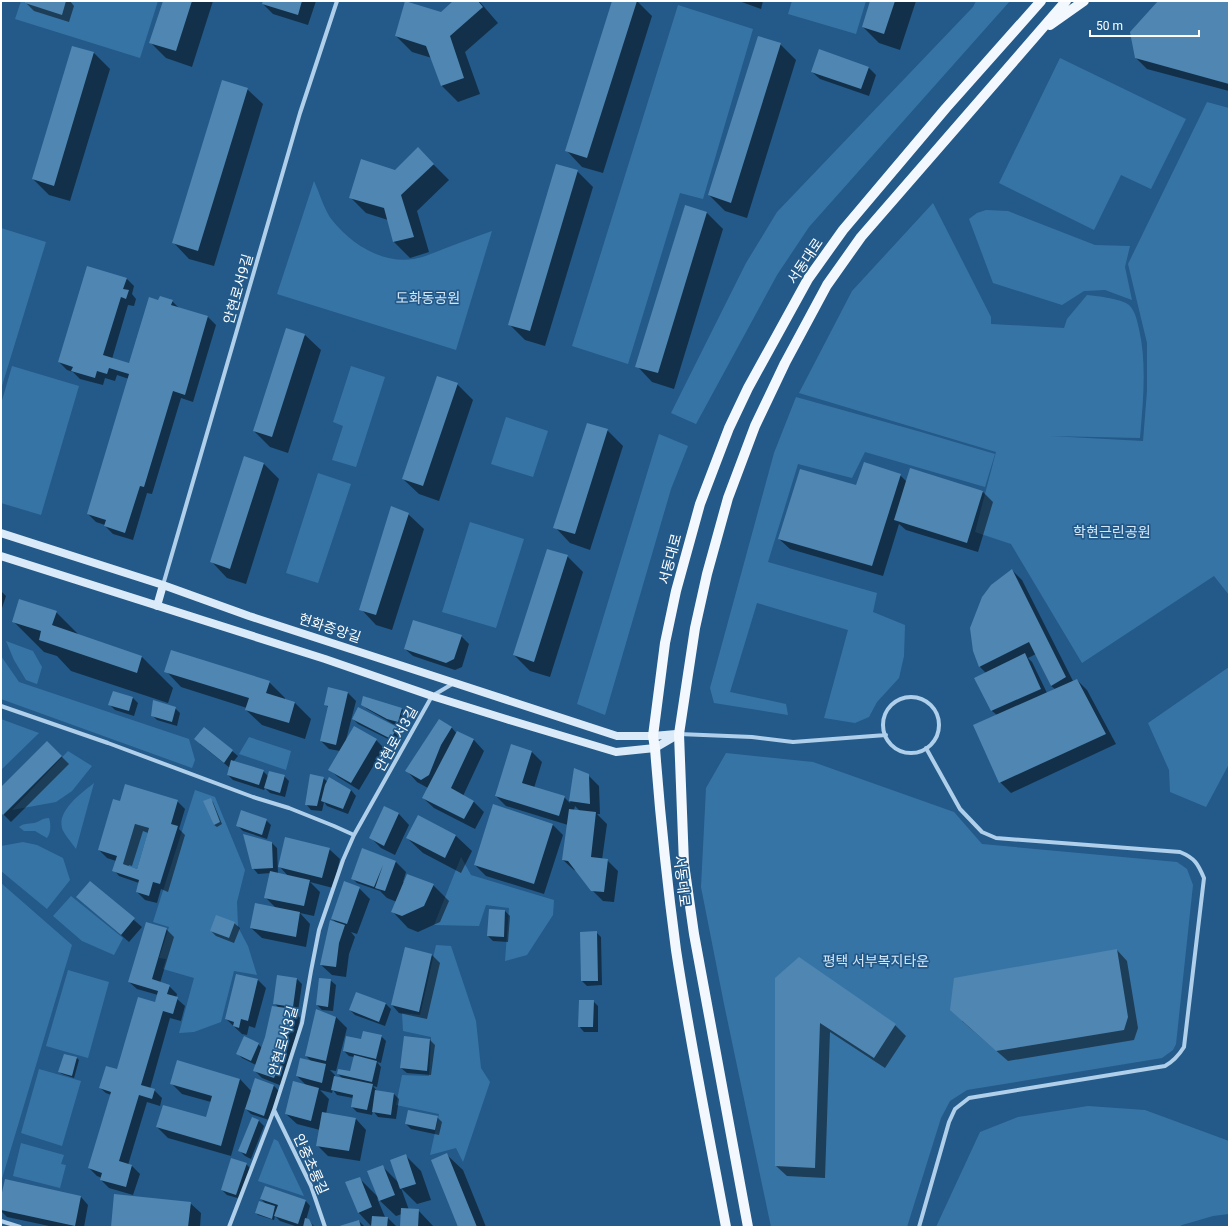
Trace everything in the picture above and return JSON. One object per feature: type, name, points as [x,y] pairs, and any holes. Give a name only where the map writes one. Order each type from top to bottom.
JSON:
[{"type":"main road","name":"서동대로","points":[[726,1227],[698,1079],[676,950],[662,838],[653,736],[665,643],[674,598],[700,504],[729,428],[762,361],[808,279],[843,230],[946,108],[1041,1]]},
{"type":"main road","name":"서동대로","points":[[748,1227],[692,918],[684,864],[679,734],[695,628],[707,574],[728,498],[755,426],[785,363],[827,285],[861,237],[1066,1]]},
{"type":"main road","points":[[1038,35],[1084,1]]},
{"type":"street","name":"안현로서9길","points":[[163,585],[300,113],[337,1]]},
{"type":"street","name":"현화중앙길","points":[[1,532],[163,585],[249,616],[618,736],[679,734]]},
{"type":"street","points":[[1,556],[325,659],[432,696],[616,752],[655,748],[679,734],[752,737],[793,742],[886,735]]},
{"type":"street","points":[[157,606],[163,585]]},
{"type":"street","name":"안현로서3길","points":[[229,1227],[274,1110],[302,1022],[319,930],[343,860],[354,835],[432,696],[455,683]]},
{"type":"street","points":[[906,697],[924,699],[931,704],[936,712],[939,721],[939,730],[935,739],[926,748],[911,753],[901,751],[893,746],[886,735],[884,730],[884,721],[886,712],[891,705],[898,700],[906,697]]},
{"type":"street","points":[[1,706],[108,743],[253,797],[289,808],[354,835]]},
{"type":"street","points":[[919,1227],[949,1122],[954,1110],[969,1098],[1165,1066],[1178,1056],[1184,1047],[1204,878],[1199,866],[1190,856],[1180,852],[996,838],[982,832],[960,809],[926,748]]},
{"type":"street","name":"안중초롱길","points":[[274,1110],[310,1186],[325,1227]]},
{"type":"street","points":[[1,1221],[20,1227]]},
{"type":"green space","points":[[21,1],[158,1],[140,58],[15,19]]},
{"type":"green space","points":[[792,1],[866,1],[856,34],[788,14]]},
{"type":"green space","points":[[976,1],[1010,1],[809,227],[777,275],[696,424],[671,413],[746,263],[777,212],[973,7]]},
{"type":"green space","points":[[678,5],[753,29],[703,199],[680,193],[628,364],[572,346]]},
{"type":"green space","points":[[1060,58],[1186,119],[1151,189],[1121,175],[1094,230],[999,183]]},
{"type":"green space","name":"학현근린공원","points":[[1207,102],[1229,108],[1229,595],[1214,576],[1082,663],[1011,544],[975,532],[996,452],[799,393],[852,291],[933,203],[991,317],[991,324],[1064,328],[1067,319],[1087,295],[1122,301],[1130,306],[1134,311],[1139,329],[1144,369],[1140,438],[1050,436],[1143,441],[1147,391],[1147,343],[1128,264]]},
{"type":"green space","name":"도화동공원","points":[[314,181],[322,202],[332,220],[348,237],[379,255],[402,260],[414,259],[492,231],[456,350],[277,294]]},
{"type":"green space","points":[[986,210],[1008,211],[1095,245],[1130,246],[1125,267],[1132,300],[1105,290],[1084,291],[1062,305],[993,283],[969,219],[977,213]]},
{"type":"green space","points":[[1,228],[46,242],[1,389]]},
{"type":"green space","points":[[12,366],[79,386],[41,515],[1,503],[1,404]]},
{"type":"green space","points":[[351,366],[385,377],[356,467],[332,460],[343,426],[333,422]]},
{"type":"green space","points":[[796,397],[995,454],[985,487],[865,452],[852,478],[798,464],[768,562],[877,593],[873,612],[905,625],[904,656],[899,678],[877,702],[869,717],[855,723],[824,718],[848,630],[757,603],[730,692],[786,704],[788,715],[714,703],[710,688],[774,453]]},
{"type":"green space","points":[[506,417],[548,431],[533,477],[491,464]]},
{"type":"green space","points":[[659,434],[688,446],[671,489],[605,715],[577,704]]},
{"type":"green space","points":[[318,473],[351,484],[318,583],[286,573]]},
{"type":"green space","points":[[470,522],[524,539],[496,628],[442,612]]},
{"type":"green space","points":[[6,641],[33,651],[42,667],[37,684],[26,680],[14,660]]},
{"type":"green space","points":[[1,656],[19,682],[189,739],[195,760],[192,768],[1,699]]},
{"type":"green space","points":[[1229,667],[1229,764],[1206,807],[1170,792],[1169,770],[1148,723]]},
{"type":"green space","points":[[1,719],[39,733],[1,770]]},
{"type":"green space","points":[[249,737],[291,751],[286,770],[239,754]]},
{"type":"green space","points":[[68,751],[92,766],[72,791],[56,802],[12,810]]},
{"type":"green space","name":"평택 서부복지타운","points":[[726,753],[813,762],[954,812],[982,844],[1177,862],[1187,869],[1193,885],[1176,1044],[1173,1050],[1162,1058],[967,1090],[950,1101],[941,1118],[907,1227],[771,1227],[701,887],[706,788]]},
{"type":"green space","points":[[94,783],[76,849],[63,830],[61,821],[67,808],[72,802]]},
{"type":"green space","points":[[195,790],[215,797],[245,870],[237,902],[238,927],[248,946],[257,975],[234,971],[221,1022],[194,1032],[179,1033],[194,978],[163,969],[166,959],[159,958],[169,927],[153,922]]},
{"type":"green space","points":[[49,818],[50,828],[47,838],[35,831],[24,831],[19,827],[24,824]]},
{"type":"green space","points":[[135,824],[149,828],[137,869],[123,864]]},
{"type":"green space","points":[[23,842],[37,845],[63,858],[70,880],[47,909],[1,871],[1,846]]},
{"type":"green space","points":[[461,857],[471,875],[554,900],[553,915],[527,955],[505,961],[509,908],[486,905],[479,926],[434,925]]},
{"type":"green space","points":[[1,883],[72,945],[1,1182]]},
{"type":"green space","points":[[71,896],[123,938],[114,955],[82,941],[53,916]]},
{"type":"green space","points":[[436,945],[451,946],[476,1021],[481,1068],[490,1082],[463,1162],[456,1148],[430,1155],[439,1114],[396,1105],[402,1075],[429,1076],[431,1037],[403,1031],[402,1013],[420,1015]]},
{"type":"green space","points":[[68,970],[109,982],[88,1058],[46,1046]]},
{"type":"green space","points":[[39,1069],[81,1081],[62,1146],[21,1133]]},
{"type":"green space","points":[[1088,1106],[1145,1110],[1229,1141],[1229,1214],[1213,1216],[1178,1227],[936,1227],[980,1132],[1018,1117]]},
{"type":"green space","points":[[274,1139],[278,1141],[304,1196],[258,1181]]},
{"type":"green space","points":[[21,1143],[64,1155],[61,1164],[66,1165],[60,1188],[13,1176]]},
{"type":"building","points":[[25,1],[66,1],[62,15],[25,3]]},
{"type":"building","points":[[163,1],[192,1],[176,51],[149,43]]},
{"type":"building","points":[[263,1],[302,1],[298,15],[262,4]]},
{"type":"building","points":[[405,1],[441,12],[453,1],[478,1],[483,7],[450,36],[464,78],[441,86],[426,46],[395,36]]},
{"type":"building","points":[[612,1],[637,1],[587,158],[565,151]]},
{"type":"building","points":[[870,1],[895,1],[884,34],[862,27]]},
{"type":"building","points":[[1158,1],[1229,1],[1229,84],[1135,58],[1130,32]]},
{"type":"building","points":[[758,36],[781,43],[731,203],[708,195]]},
{"type":"building","points":[[72,46],[94,52],[54,186],[32,179]]},
{"type":"building","points":[[819,49],[869,67],[861,89],[811,72]]},
{"type":"building","points":[[222,80],[248,88],[198,251],[172,243]]},
{"type":"building","points":[[418,147],[434,164],[401,195],[414,237],[393,242],[384,208],[349,198],[361,159],[395,170]]},
{"type":"building","points":[[556,164],[578,170],[530,331],[508,325]]},
{"type":"building","points":[[685,205],[707,212],[658,373],[635,367]]},
{"type":"building","points":[[87,266],[127,278],[123,289],[129,290],[126,299],[121,297],[103,355],[129,363],[149,297],[158,300],[160,296],[173,300],[171,305],[208,316],[185,395],[173,391],[144,487],[140,486],[125,533],[104,526],[106,520],[87,514],[129,374],[109,368],[107,374],[97,371],[95,378],[71,371],[73,367],[58,362]]},
{"type":"building","points":[[286,328],[305,334],[272,437],[253,431]]},
{"type":"building","points":[[437,376],[458,383],[423,486],[402,479]]},
{"type":"building","points":[[587,423],[608,429],[575,534],[553,528]]},
{"type":"building","points":[[244,456],[264,463],[230,569],[210,562]]},
{"type":"building","points":[[864,462],[901,474],[872,566],[778,539],[800,469],[856,485]]},
{"type":"building","points":[[910,468],[983,491],[967,543],[894,520]]},
{"type":"building","points":[[391,506],[409,513],[376,615],[359,610]]},
{"type":"building","points":[[547,549],[568,555],[534,662],[513,655]]},
{"type":"building","points":[[1012,569],[1066,677],[1051,686],[1029,642],[979,667],[973,651],[970,628],[982,597],[991,585]]},
{"type":"building","points":[[19,599],[57,611],[52,625],[142,656],[137,673],[39,640],[41,631],[12,622]]},
{"type":"building","points":[[413,620],[462,635],[454,659],[446,663],[404,649]]},
{"type":"building","points":[[171,650],[270,681],[266,693],[295,702],[289,723],[245,710],[249,698],[164,672]]},
{"type":"building","points":[[1025,653],[1041,689],[991,711],[974,678]]},
{"type":"building","points":[[1077,679],[1106,734],[999,783],[973,725]]},
{"type":"building","points":[[328,687],[348,692],[336,745],[320,741],[328,706],[324,705]]},
{"type":"building","points":[[113,691],[133,697],[129,711],[108,705]]},
{"type":"building","points":[[363,696],[402,708],[398,722],[387,719],[361,705]]},
{"type":"building","points":[[153,700],[176,707],[172,722],[151,716]]},
{"type":"building","points":[[358,707],[397,727],[391,739],[352,719]]},
{"type":"building","points":[[439,719],[452,727],[441,745],[429,775],[421,780],[405,771]]},
{"type":"building","points":[[354,726],[377,739],[351,783],[328,770]]},
{"type":"building","points":[[204,727],[233,750],[224,763],[194,739]]},
{"type":"building","points":[[457,731],[474,739],[451,788],[474,801],[464,819],[422,798]]},
{"type":"building","points":[[47,741],[62,756],[3,815],[1,813],[1,787]]},
{"type":"building","points":[[511,744],[532,751],[522,783],[565,796],[559,816],[495,796]]},
{"type":"building","points":[[231,760],[264,770],[259,785],[227,775]]},
{"type":"building","points":[[574,768],[589,774],[590,804],[569,801]]},
{"type":"building","points":[[269,771],[285,775],[280,793],[264,788]]},
{"type":"building","points":[[310,774],[324,777],[317,806],[305,805]]},
{"type":"building","points":[[329,777],[351,790],[343,809],[321,801],[325,785]]},
{"type":"building","points":[[125,784],[178,800],[171,824],[178,826],[160,884],[153,882],[149,896],[136,892],[139,880],[112,871],[117,856],[98,850],[113,799],[120,801]],"holes":[[[135,824],[149,828],[137,869],[123,864]]]},
{"type":"building","points":[[211,798],[220,822],[214,825],[203,801]]},
{"type":"building","points":[[493,804],[553,824],[534,884],[474,865]]},
{"type":"building","points":[[384,806],[399,813],[384,846],[369,838]]},
{"type":"building","points":[[569,809],[596,812],[591,857],[608,859],[604,892],[591,891],[568,861],[562,860]]},
{"type":"building","points":[[241,810],[267,819],[262,835],[236,826]]},
{"type":"building","points":[[418,815],[456,835],[445,858],[406,838]]},
{"type":"building","points":[[243,834],[272,842],[273,868],[252,869]]},
{"type":"building","points":[[285,837],[330,848],[322,878],[278,867]]},
{"type":"building","points":[[362,848],[396,861],[385,891],[375,888],[383,865],[374,887],[351,879]]},
{"type":"building","points":[[270,871],[310,880],[304,906],[264,898]]},
{"type":"building","points":[[407,874],[434,884],[424,906],[402,916],[391,912]]},
{"type":"building","points":[[90,881],[135,918],[121,935],[76,897]]},
{"type":"building","points":[[344,881],[360,887],[347,924],[331,919]]},
{"type":"building","points":[[255,903],[300,912],[296,937],[250,928]]},
{"type":"building","points":[[489,909],[505,910],[504,937],[487,936]]},
{"type":"building","points":[[216,915],[235,922],[229,938],[210,931]]},
{"type":"building","points":[[330,920],[345,925],[339,943],[336,967],[320,965]]},
{"type":"building","points":[[146,922],[167,928],[152,979],[170,985],[167,994],[178,997],[173,1014],[163,1011],[141,1085],[155,1089],[152,1099],[139,1095],[119,1161],[132,1165],[126,1187],[100,1180],[102,1173],[88,1168],[111,1092],[99,1088],[106,1066],[117,1069],[138,997],[155,1002],[158,991],[128,982]]},
{"type":"building","points":[[597,931],[598,981],[581,981],[580,932]]},
{"type":"building","points":[[405,947],[432,954],[419,1012],[391,1005]]},
{"type":"building","points":[[1117,949],[1128,1017],[1124,1030],[996,1051],[950,1010],[954,978]]},
{"type":"building","points":[[799,957],[896,1024],[874,1058],[820,1023],[815,1168],[775,1166],[775,978]]},
{"type":"building","points":[[236,974],[258,979],[248,1021],[241,1019],[239,1028],[233,1026],[234,1022],[225,1019]]},
{"type":"building","points":[[277,975],[297,978],[293,1007],[273,1004]]},
{"type":"building","points":[[319,978],[331,979],[328,1007],[316,1005]]},
{"type":"building","points":[[356,992],[386,1003],[379,1022],[349,1010]]},
{"type":"building","points":[[579,1000],[594,1000],[593,1027],[578,1027]]},
{"type":"building","points":[[272,1006],[293,1009],[285,1050],[274,1078],[253,1071],[265,1037]]},
{"type":"building","points":[[316,1009],[336,1017],[326,1061],[305,1056]]},
{"type":"building","points":[[363,1031],[382,1035],[376,1059],[343,1051],[346,1036],[361,1039]]},
{"type":"building","points":[[244,1036],[259,1043],[251,1061],[236,1054]]},
{"type":"building","points":[[404,1036],[430,1039],[427,1071],[400,1068]]},
{"type":"building","points":[[64,1054],[77,1057],[72,1076],[58,1072]]},
{"type":"building","points":[[354,1055],[377,1061],[372,1082],[337,1074],[338,1069],[350,1071]]},
{"type":"building","points":[[300,1058],[326,1064],[322,1083],[296,1076]]},
{"type":"building","points":[[177,1060],[240,1079],[221,1146],[156,1127],[163,1105],[206,1117],[212,1096],[170,1084]]},
{"type":"building","points":[[334,1076],[373,1084],[367,1110],[351,1107],[353,1095],[331,1090]]},
{"type":"building","points":[[255,1078],[274,1085],[264,1116],[245,1109]]},
{"type":"building","points":[[293,1081],[319,1088],[311,1121],[285,1114]]},
{"type":"building","points":[[375,1090],[394,1093],[391,1115],[372,1112]]},
{"type":"building","points":[[408,1110],[438,1116],[435,1130],[405,1124]]},
{"type":"building","points":[[322,1112],[356,1118],[349,1151],[316,1146]]},
{"type":"building","points":[[252,1117],[259,1120],[246,1154],[238,1151]]},
{"type":"building","points":[[447,1153],[477,1227],[458,1227],[431,1160]]},
{"type":"building","points":[[406,1154],[416,1184],[400,1189],[390,1160]]},
{"type":"building","points":[[231,1158],[247,1163],[236,1195],[221,1190]]},
{"type":"building","points":[[383,1165],[395,1195],[379,1201],[367,1171]]},
{"type":"building","points":[[360,1177],[372,1207],[358,1213],[345,1182]]},
{"type":"building","points":[[5,1179],[81,1196],[75,1226],[1,1210],[1,1197]]},
{"type":"building","points":[[265,1186],[306,1200],[298,1224],[274,1216],[278,1205],[260,1199]]},
{"type":"building","points":[[114,1194],[191,1202],[188,1227],[111,1227]]},
{"type":"building","points":[[259,1201],[275,1206],[272,1219],[255,1213]]},
{"type":"building","points":[[401,1208],[419,1209],[418,1227],[400,1227]]},
{"type":"building","points":[[372,1216],[388,1217],[387,1227],[371,1227]]},
{"type":"building","points":[[305,1218],[309,1219],[313,1227],[303,1227]]},
{"type":"building","points":[[359,1220],[361,1227],[336,1227]]}]
